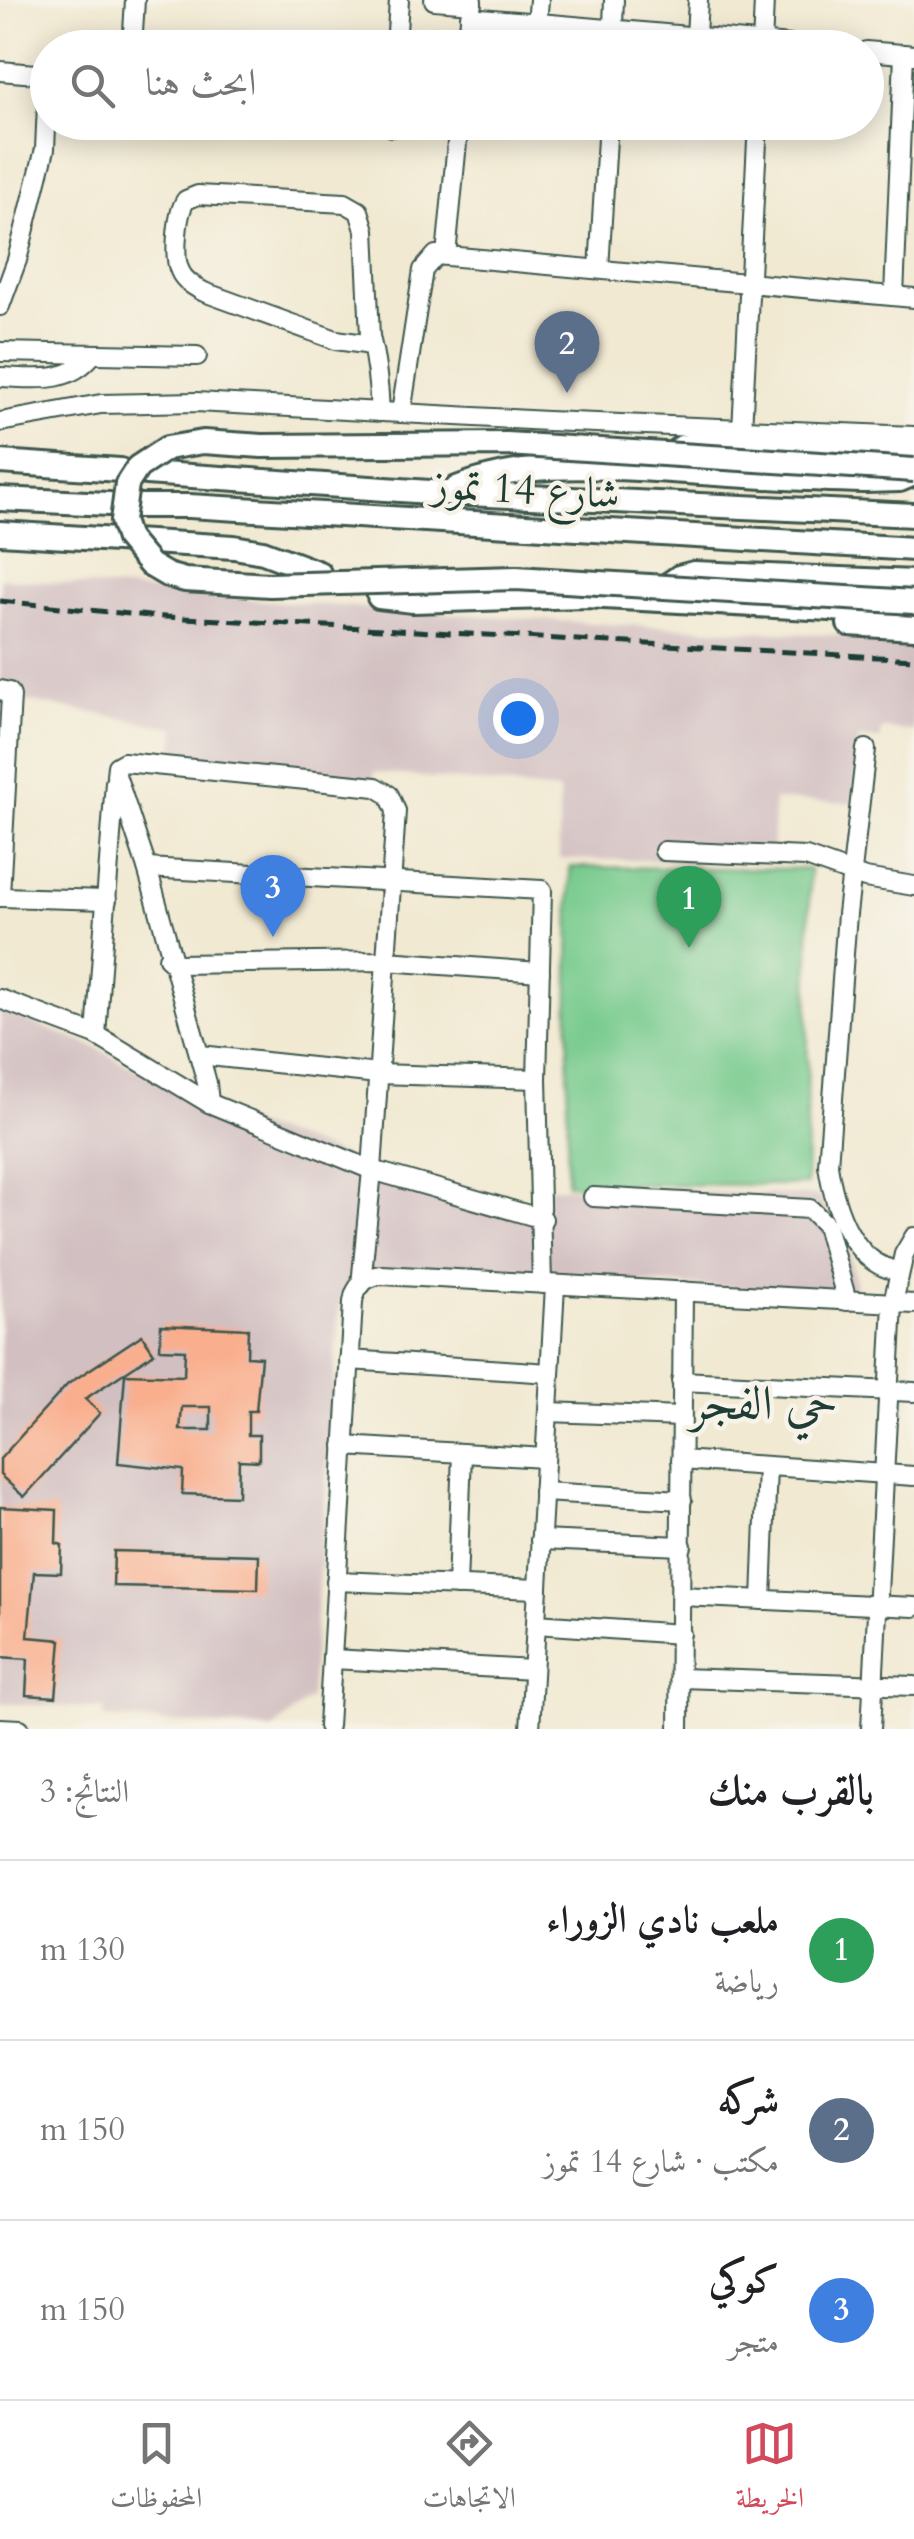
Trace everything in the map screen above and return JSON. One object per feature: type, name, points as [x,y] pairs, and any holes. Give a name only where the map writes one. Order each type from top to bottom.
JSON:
[{"type":"main road","points":[[912,595],[516,578],[270,585],[185,580],[150,564],[128,539],[122,521],[127,484],[138,467],[151,456],[186,444],[507,444],[914,472]]},
{"type":"main road","points":[[670,456],[682,447],[702,444],[914,453]]},
{"type":"main road","points":[[0,462],[120,470]]},
{"type":"main road","points":[[445,493],[503,474],[547,468],[864,482],[900,480],[914,472]]},
{"type":"main road","name":"شارع 14 تموز","points":[[146,473],[445,493],[914,515]]},
{"type":"main road","points":[[0,499],[109,504]]},
{"type":"main road","name":"شارع 14 تموز","points":[[133,506],[189,506],[914,550]]},
{"type":"main road","points":[[0,534],[234,547],[277,557],[319,573]]},
{"type":"main road","points":[[666,586],[678,577],[694,573],[853,580],[912,595]]},
{"type":"main road","points":[[379,597],[404,601],[585,596],[867,611],[912,595]]},
{"type":"main road","points":[[452,599],[507,609],[914,628]]},
{"type":"street","points":[[133,30],[135,0]]},
{"type":"street","points":[[397,30],[399,0]]},
{"type":"street","points":[[434,0],[572,30]]},
{"type":"street","points":[[537,23],[539,0]]},
{"type":"street","points":[[613,30],[614,0]]},
{"type":"street","points":[[696,30],[698,0]]},
{"type":"street","points":[[763,30],[764,0]]},
{"type":"street","points":[[884,53],[909,55],[894,296]]},
{"type":"street","points":[[0,71],[30,75]]},
{"type":"street","points":[[0,306],[17,260],[45,140]]},
{"type":"street","points":[[446,254],[457,140]]},
{"type":"street","points":[[598,269],[607,140]]},
{"type":"street","points":[[742,430],[757,140]]},
{"type":"street","points":[[372,345],[336,340],[204,292],[189,282],[178,268],[178,217],[186,200],[198,195],[352,204],[359,211],[365,230],[380,412]]},
{"type":"street","points":[[401,412],[423,270],[432,258],[446,254],[914,298]]},
{"type":"street","points":[[0,352],[197,356]]},
{"type":"street","points":[[0,376],[64,377],[92,355]]},
{"type":"street","points":[[0,422],[101,404],[148,402],[914,436]]},
{"type":"street","points":[[0,690],[12,696],[0,896],[106,900]]},
{"type":"street","points":[[866,749],[828,1165],[835,1200],[858,1246],[875,1264],[898,1271]]},
{"type":"street","points":[[96,1036],[117,766],[124,762],[376,787],[390,795],[396,811],[392,880],[372,1170],[361,1285],[352,1302],[326,1728]]},
{"type":"street","points":[[116,775],[147,868],[200,1056],[209,1103]]},
{"type":"street","points":[[664,851],[806,857],[823,860],[852,874],[914,886]]},
{"type":"street","points":[[147,868],[542,890],[537,1079],[550,1373],[530,1729]]},
{"type":"street","points":[[172,961],[386,961],[540,972]]},
{"type":"street","points":[[0,999],[96,1036],[209,1103],[372,1170],[543,1219]]},
{"type":"street","points":[[200,1056],[378,1074],[537,1079]]},
{"type":"street","points":[[594,1197],[810,1210],[826,1224],[847,1301]]},
{"type":"street","points":[[871,1729],[894,1303],[898,1271],[914,1237]]},
{"type":"street","points":[[361,1285],[382,1276],[914,1304]]},
{"type":"street","points":[[679,1729],[683,1291]]},
{"type":"street","points":[[349,1360],[550,1373]]},
{"type":"street","points":[[681,1380],[914,1392]]},
{"type":"street","points":[[548,1412],[680,1417]]},
{"type":"street","points":[[344,1446],[545,1458]]},
{"type":"street","points":[[457,1586],[462,1453]]},
{"type":"street","points":[[681,1460],[914,1476]]},
{"type":"street","points":[[762,1600],[768,1466]]},
{"type":"street","points":[[543,1492],[682,1500]]},
{"type":"street","points":[[540,1540],[682,1546]]},
{"type":"street","points":[[336,1581],[538,1589]]},
{"type":"street","points":[[681,1596],[914,1607]]},
{"type":"street","points":[[536,1624],[681,1634]]},
{"type":"street","points":[[332,1658],[533,1670]]},
{"type":"street","points":[[681,1678],[914,1686]]},
{"type":"street","points":[[0,1728],[20,1729]]},
{"type":"shaded area","points":[[0,578],[589,623],[914,639],[914,731],[882,729],[880,740],[859,738],[853,803],[774,800],[772,862],[559,859],[559,791],[374,772],[374,792],[173,758],[176,728],[0,696]]},
{"type":"shaded area","points":[[0,1011],[93,1046],[210,1110],[548,1226],[548,1187],[819,1196],[830,1218],[846,1236],[857,1293],[371,1270],[347,1287],[339,1305],[310,1698],[273,1729],[104,1718],[104,1709],[0,1703]]},
{"type":"green space","points":[[570,867],[810,869],[806,1185],[567,1184]]},
{"type":"building","points":[[161,1325],[248,1329],[247,1356],[261,1357],[256,1411],[248,1411],[248,1435],[259,1435],[259,1461],[239,1460],[238,1496],[182,1494],[183,1470],[118,1463],[125,1374],[184,1376],[185,1350],[160,1349]],"holes":[[[182,1407],[211,1407],[211,1430],[180,1430]]]},
{"type":"building","points":[[142,1335],[154,1353],[85,1399],[100,1413],[24,1497],[0,1475],[0,1459],[68,1384]]},
{"type":"building","points":[[0,1507],[57,1510],[56,1543],[62,1545],[61,1573],[34,1572],[28,1637],[61,1640],[56,1697],[26,1695],[28,1659],[0,1657]]},
{"type":"building","points":[[114,1551],[259,1555],[258,1589],[113,1586]]},
{"type":"railway","points":[[0,601],[149,616],[914,659]]},
{"type":"place","name":"شركه","points":[[567,393]]},
{"type":"place","name":"كوكي","points":[[273,937]]},
{"type":"place","name":"ملعب نادي الزوراء","points":[[689,948]]},
{"type":"district","name":"حي الفجر","points":[[764,1402]]}]
